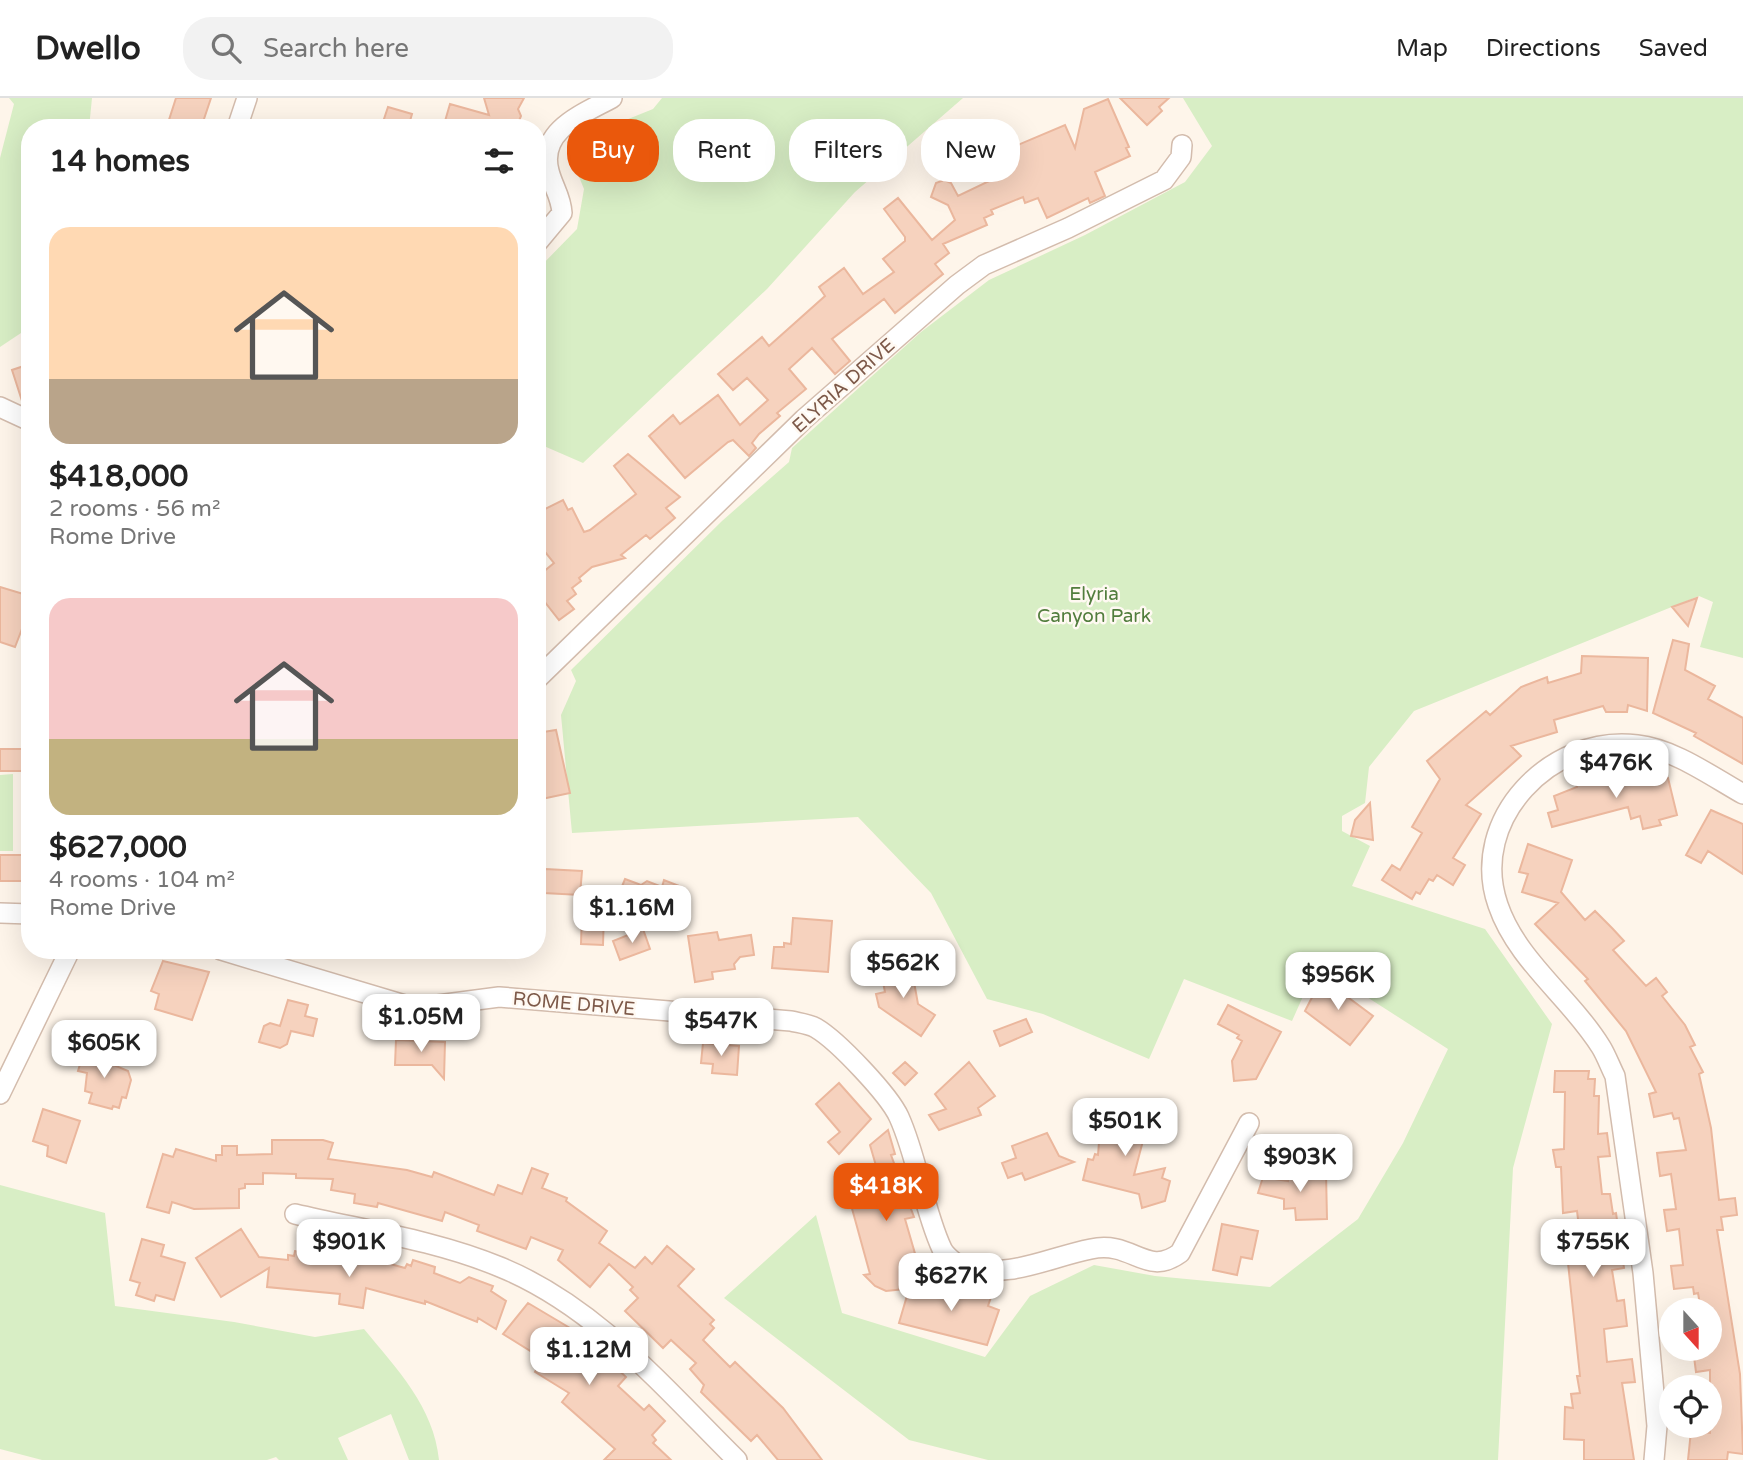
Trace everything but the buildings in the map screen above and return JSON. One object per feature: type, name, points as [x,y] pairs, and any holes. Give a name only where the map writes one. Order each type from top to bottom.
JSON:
[{"type":"street","points":[[240,119],[247,98]]},
{"type":"street","points":[[546,232],[562,213],[561,198],[549,172],[547,150],[555,133],[576,117],[612,98]]},
{"type":"street","name":"ELYRIA DRIVE","points":[[546,670],[804,419],[957,285],[984,265],[1069,228],[1164,180],[1181,157],[1182,145]]},
{"type":"street","points":[[0,407],[21,417]]},
{"type":"street","points":[[1654,1460],[1657,1426],[1643,1273],[1615,1076],[1601,1046],[1511,936],[1497,903],[1492,873],[1495,840],[1506,813],[1522,789],[1548,767],[1577,751],[1607,744],[1639,745],[1679,758],[1743,794]]},
{"type":"street","points":[[0,913],[21,914]]},
{"type":"street","points":[[0,1094],[66,959]]},
{"type":"street","name":"ROME DRIVE","points":[[252,959],[415,1007],[499,997],[791,1021],[814,1027],[840,1046],[898,1114],[912,1149],[943,1251],[958,1265],[987,1272],[1016,1271],[1107,1246],[1127,1250],[1149,1262],[1166,1263],[1180,1253],[1249,1123]]},
{"type":"street","points":[[295,1214],[449,1249],[500,1267],[537,1284],[603,1329],[737,1460]]},
{"type":"green space","points":[[9,98],[92,98],[90,119],[21,119],[21,333],[0,347],[0,158],[14,104]]},
{"type":"green space","points":[[662,98],[963,98],[939,119],[921,119],[921,135],[907,147],[907,119],[789,119],[789,182],[866,182],[767,289],[583,463],[546,447],[546,261],[577,229],[584,189],[581,182],[659,182],[659,119],[628,119],[653,109]]},
{"type":"green space","name":"Elyria Canyon Park","points":[[1183,98],[1743,98],[1743,658],[1700,647],[1713,602],[1699,596],[1414,711],[1369,767],[1365,803],[1342,816],[1342,831],[1370,846],[1352,886],[1485,929],[1552,1024],[1513,1168],[1498,1460],[988,1460],[909,1440],[724,1298],[816,1215],[842,1313],[985,1357],[1030,1296],[1094,1265],[1155,1276],[1270,1287],[1358,1219],[1403,1143],[1448,1049],[1317,965],[1292,1021],[1184,979],[1149,1059],[1043,1014],[987,999],[931,893],[858,817],[572,833],[561,715],[576,681],[571,670],[722,521],[789,462],[792,448],[921,332],[989,280],[1085,235],[1185,182],[1212,146]]},
{"type":"green space","points":[[13,774],[13,851],[0,851],[0,775]]},
{"type":"green space","points":[[0,1185],[105,1213],[115,1306],[234,1322],[315,1337],[364,1329],[412,1389],[422,1406],[436,1441],[439,1460],[409,1460],[391,1414],[338,1438],[348,1460],[279,1460],[276,1457],[267,1460],[42,1460],[0,1449]]}]
